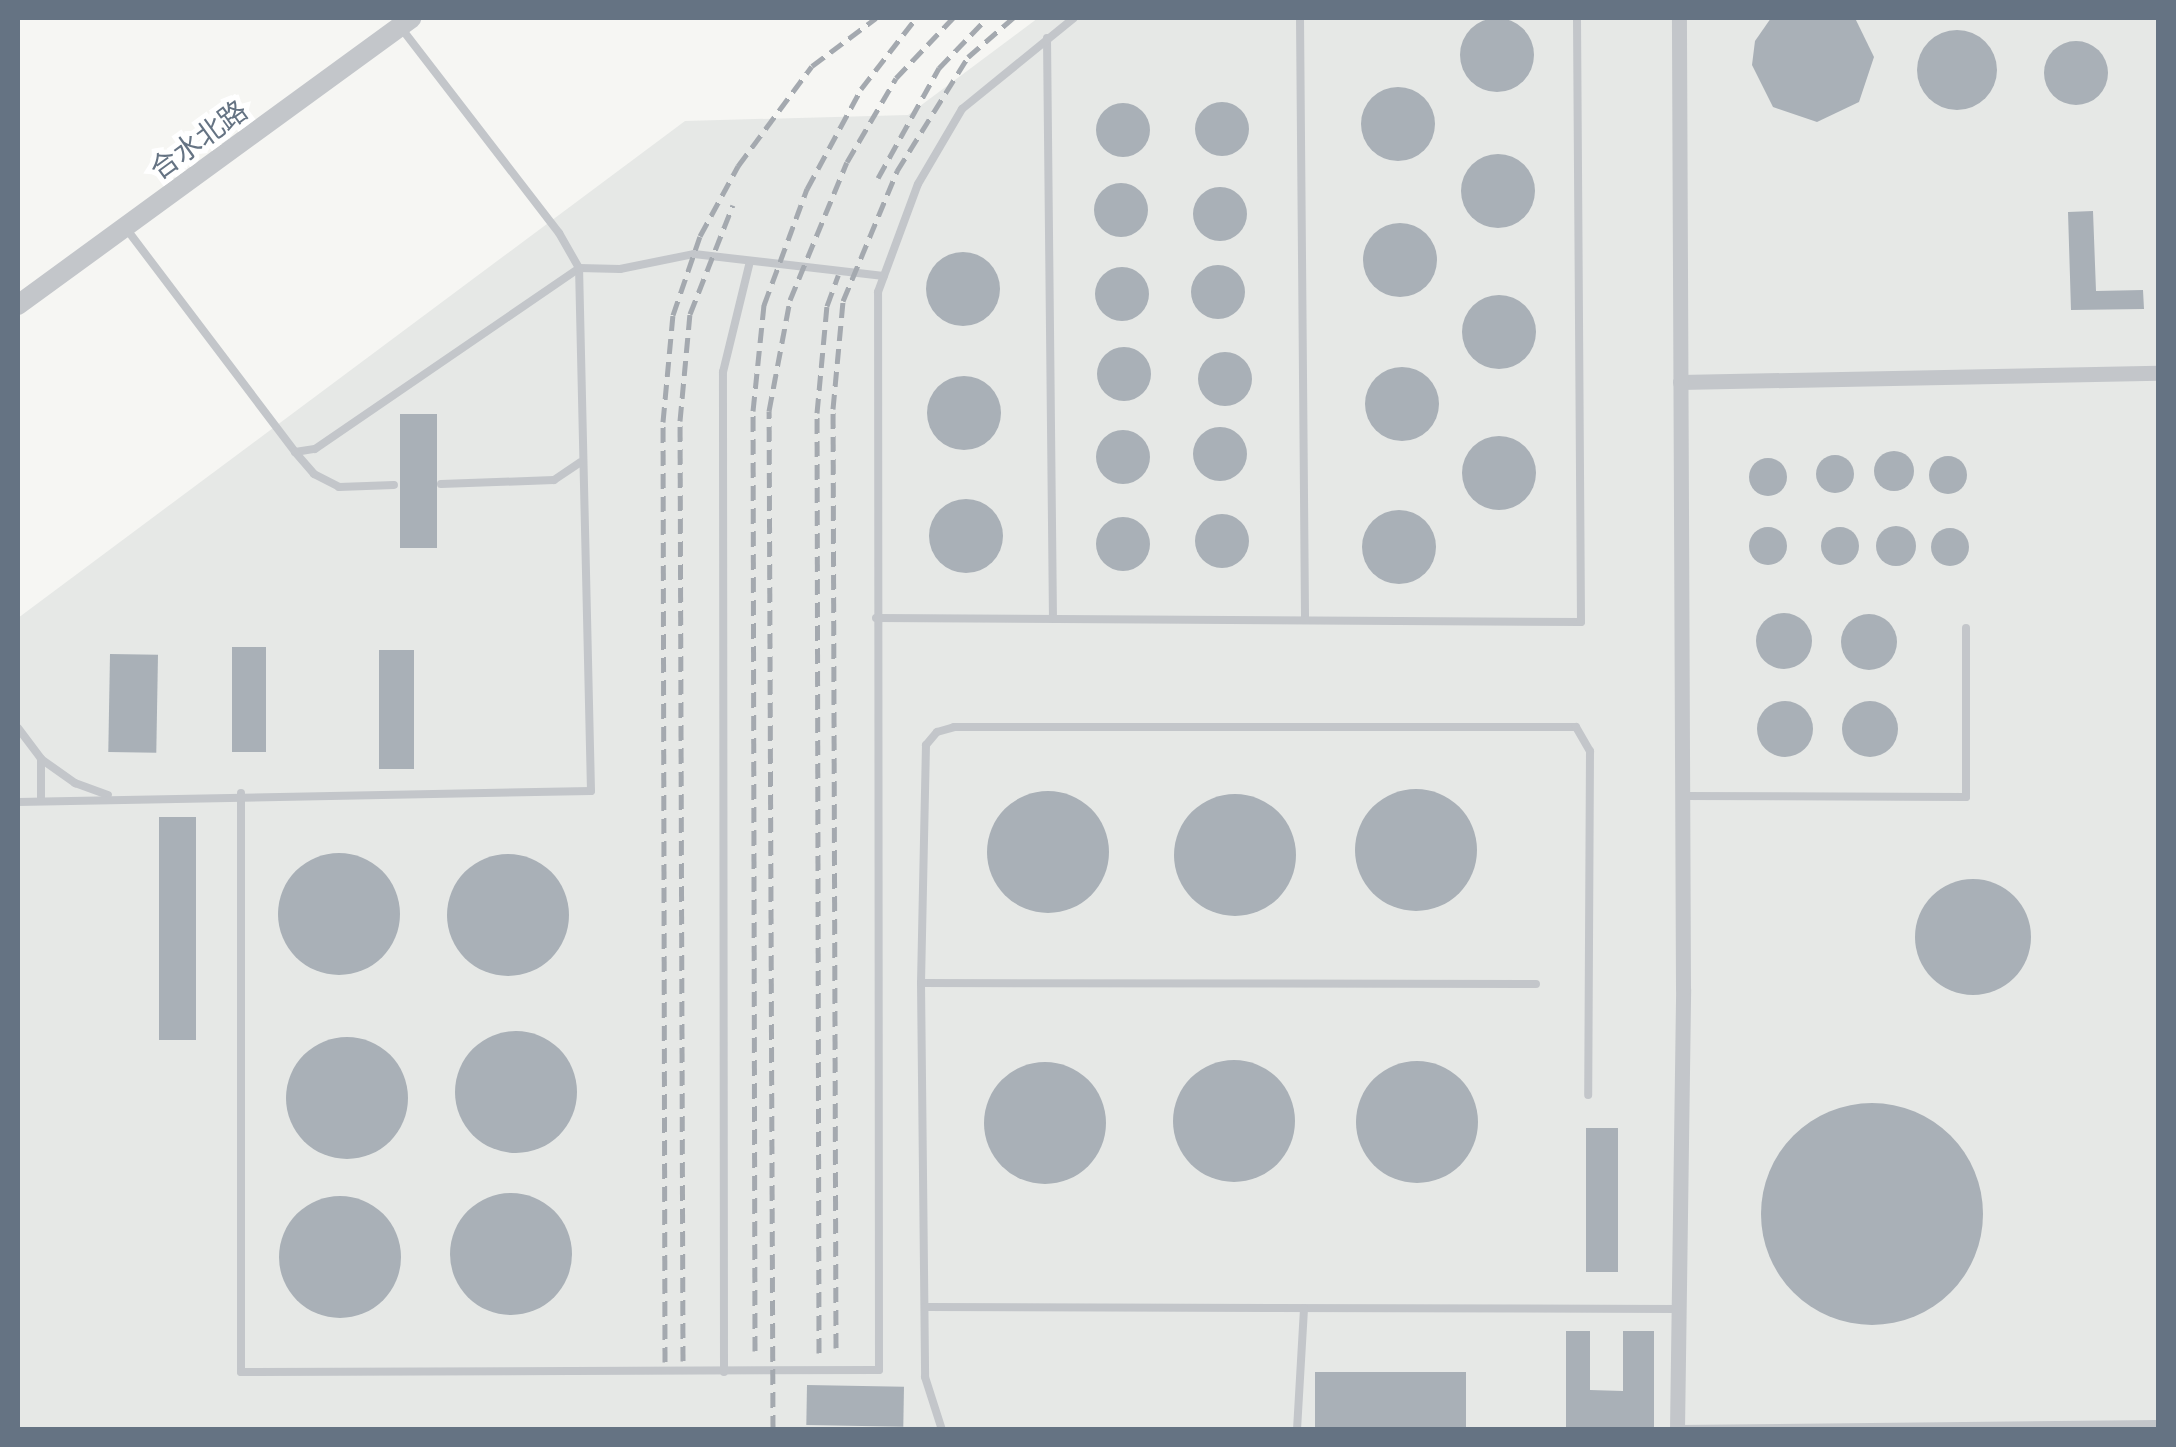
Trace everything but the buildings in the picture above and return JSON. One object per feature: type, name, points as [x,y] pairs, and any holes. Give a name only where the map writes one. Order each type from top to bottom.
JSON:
[{"type":"street","points":[[1677,1430],[1682,796],[1679,18]]},
{"type":"street","name":"合水北路","points":[[18,306],[405,22]]},
{"type":"street","points":[[1680,382],[2158,374]]},
{"type":"lane","points":[[241,793],[241,1372],[879,1370],[878,292],[918,184],[962,109],[1074,18]]},
{"type":"lane","points":[[1300,18],[1306,620]]},
{"type":"lane","points":[[876,618],[1581,622],[1577,18]]},
{"type":"lane","points":[[18,802],[241,793],[591,791],[578,268],[559,233],[405,22]]},
{"type":"lane","points":[[1047,38],[1053,619]]},
{"type":"lane","points":[[124,226],[295,452],[339,487],[394,485]]},
{"type":"lane","points":[[295,452],[315,449],[578,268],[620,269],[694,254],[884,276]]},
{"type":"lane","points":[[724,1372],[723,372],[750,260]]},
{"type":"lane","points":[[440,484],[554,480],[581,462]]},
{"type":"lane","points":[[1682,796],[1966,797],[1966,628]]},
{"type":"lane","points":[[942,1430],[925,1377],[922,983],[924,754],[930,738],[946,728],[1568,724],[1583,734],[1590,751],[1588,1094]]},
{"type":"lane","points":[[18,728],[41,759],[75,783],[111,796]]},
{"type":"lane","points":[[41,759],[42,800]]},
{"type":"lane","points":[[922,983],[1536,984]]},
{"type":"lane","points":[[924,1306],[1679,1309]]},
{"type":"lane","points":[[1297,1430],[1304,1308]]},
{"type":"lane","points":[[1677,1430],[2158,1424]]},
{"type":"shaded area","points":[[1038,18],[2158,18],[2158,1429],[18,1430],[18,618],[685,121],[908,115]]},
{"type":"railway","points":[[665,1362],[663,422],[673,315],[700,236],[738,166],[812,66],[876,18]]},
{"type":"railway","points":[[755,1351],[753,411],[764,305],[807,189],[861,89],[916,18]]},
{"type":"railway","points":[[773,1430],[769,411],[790,300],[847,162],[896,78],[953,18]]},
{"type":"railway","points":[[878,178],[939,68],[987,18]]},
{"type":"railway","points":[[836,1348],[833,409],[843,301],[897,171],[968,57],[1013,18]]},
{"type":"railway","points":[[683,1361],[680,421],[690,314],[733,205]]},
{"type":"railway","points":[[819,1353],[817,413],[827,306],[838,275]]}]
